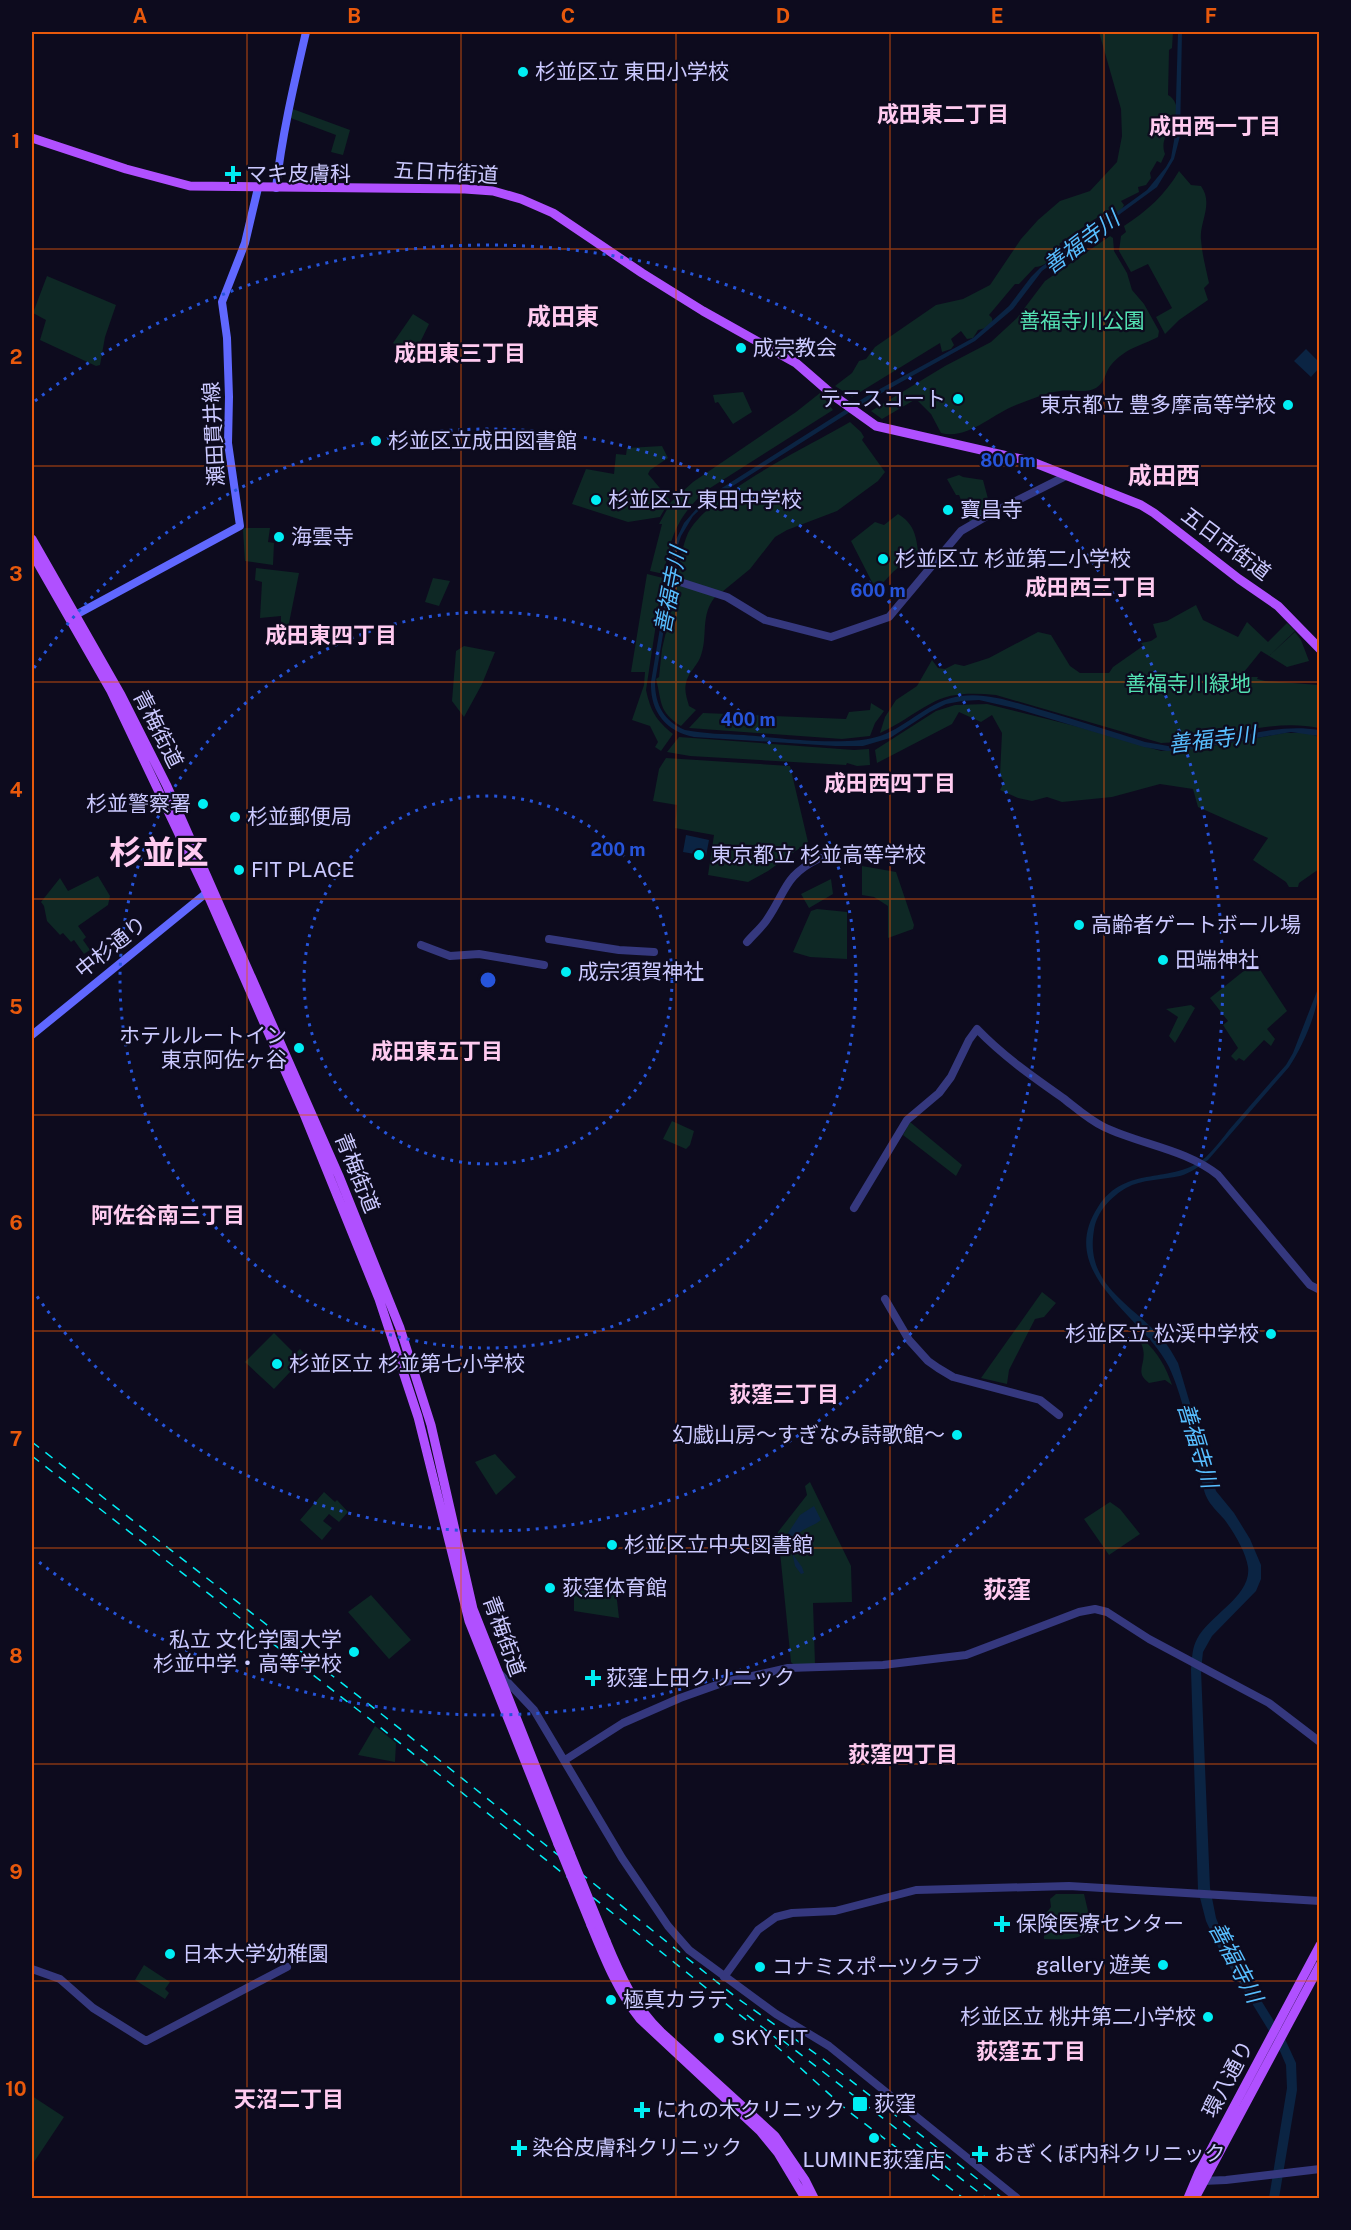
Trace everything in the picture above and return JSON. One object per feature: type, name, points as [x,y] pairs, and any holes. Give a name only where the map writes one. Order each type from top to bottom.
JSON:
[{"type":"main road","points":[[276,188],[284,127],[306,32]]},
{"type":"main road","name":"五日市街道","points":[[32,138],[126,169],[190,186],[483,190],[521,199],[553,213],[693,304],[796,363],[858,415],[884,429],[1030,461],[1117,495],[1154,513],[1232,574],[1278,606],[1320,649]]},
{"type":"main road","name":"瀬田貫井線","points":[[73,616],[240,526],[228,443],[230,397],[227,338],[222,302],[245,243],[258,188]]},
{"type":"main road","name":"青梅街道","points":[[32,539],[73,616]]},
{"type":"main road","name":"青梅街道","points":[[32,553],[122,695],[167,786],[304,1114],[379,1299],[418,1417],[469,1621],[493,1671],[503,1686],[623,1981],[645,2014],[661,2032],[775,2136],[805,2180],[814,2199]]},
{"type":"main road","name":"中杉通り","points":[[32,1035],[210,890]]},
{"type":"main road","name":"青梅街道","points":[[493,1671],[507,1716],[611,1976],[640,2019],[764,2135],[805,2199]]},
{"type":"main road","name":"環八通り","points":[[1200,2181],[1271,2037],[1320,1945]]},
{"type":"main road","name":"環八通り","points":[[1189,2197],[1284,2033],[1320,1965]]},
{"type":"main road","points":[[1200,2181],[1200,2199]]},
{"type":"street","points":[[677,581],[727,597],[765,620],[831,637],[889,617],[961,531],[1066,476]]},
{"type":"street","points":[[747,942],[765,922],[791,878],[806,865],[820,858]]},
{"type":"street","points":[[549,939],[619,950],[654,952]]},
{"type":"street","points":[[421,945],[450,956],[479,954],[544,964]]},
{"type":"street","points":[[854,1208],[907,1120],[939,1093],[951,1077],[977,1029],[994,1047],[1098,1124],[1194,1159],[1218,1175],[1310,1285],[1320,1290]]},
{"type":"street","points":[[885,1299],[909,1340],[928,1361],[938,1368],[953,1377],[1040,1400],[1059,1415]]},
{"type":"street","points":[[565,1760],[624,1723],[680,1698],[725,1682],[788,1668],[883,1665],[966,1655],[1089,1609],[1107,1612],[1149,1639],[1269,1703],[1320,1742]]},
{"type":"street","points":[[493,1671],[522,1696],[534,1710],[622,1858],[668,1926],[689,1950],[776,2014],[828,2046],[1017,2199]]},
{"type":"street","points":[[503,1686],[522,1696]]},
{"type":"street","points":[[507,1716],[506,1702],[513,1694],[522,1696]]},
{"type":"street","points":[[724,1977],[758,1930],[776,1917],[792,1913],[835,1911],[916,1890],[1069,1886],[1320,1901]]},
{"type":"street","points":[[32,1969],[60,1979],[93,2008],[146,2041],[286,1968]]},
{"type":"street","points":[[1200,2181],[1320,2169]]},
{"type":"green space","name":"善福寺川公園","points":[[1099,32],[1173,32],[1172,48],[1169,50],[1168,95],[1175,103],[1177,114],[1172,116],[1167,114],[1167,123],[1173,127],[1164,139],[1165,154],[1161,163],[1157,161],[1146,185],[1138,187],[1139,192],[1121,201],[1124,205],[1121,211],[1114,213],[1108,210],[1059,244],[1063,247],[1055,257],[1035,267],[1019,284],[1015,284],[989,315],[993,326],[978,330],[973,338],[967,339],[961,331],[951,339],[954,345],[951,349],[942,352],[940,343],[852,397],[835,386],[852,373],[859,361],[866,359],[875,347],[936,305],[963,299],[990,285],[1021,239],[1038,220],[1060,201],[1090,191],[1117,162],[1122,136],[1121,109]]},
{"type":"green space","points":[[290,108],[350,130],[343,155],[331,152],[336,135],[288,117]]},
{"type":"green space","points":[[1179,171],[1191,185],[1201,186],[1205,193],[1206,206],[1201,240],[1209,283],[1204,288],[1208,300],[1179,320],[1165,334],[1156,317],[1172,308],[1148,264],[1131,272],[1119,251],[1121,236],[1126,232],[1124,226],[1155,202]]},
{"type":"green space","name":"善福寺川公園","points":[[1110,236],[1113,238],[1114,251],[1127,273],[1132,290],[1144,304],[1159,331],[1158,337],[1128,351],[1117,359],[1099,386],[1087,391],[1064,391],[1043,395],[1007,409],[961,433],[941,433],[931,414],[916,399],[882,419],[871,411],[945,366],[991,342],[1017,318],[1045,281]]},
{"type":"green space","points":[[47,276],[116,305],[105,337],[100,365],[96,366],[40,340],[46,320],[33,313]]},
{"type":"green space","points":[[413,314],[429,324],[413,357],[393,343]]},
{"type":"green space","points":[[743,392],[752,412],[733,424],[718,402],[715,403],[713,395]]},
{"type":"green space","points":[[820,393],[833,410],[707,490],[682,518],[669,549],[664,574],[650,571],[662,524],[659,524],[671,502],[693,482]]},
{"type":"green space","points":[[850,422],[861,432],[864,437],[862,440],[885,472],[878,481],[837,511],[787,530],[775,537],[750,569],[722,592],[676,578],[688,533],[699,518],[737,487]]},
{"type":"green space","points":[[662,446],[668,458],[650,470],[648,474],[670,500],[660,517],[628,522],[572,504],[586,469],[614,474],[616,454],[626,455],[627,448]]},
{"type":"green space","points":[[959,475],[983,480],[991,510],[970,522],[959,495],[956,495],[947,479]]},
{"type":"green space","points":[[898,514],[913,530],[918,551],[881,585],[873,584],[851,541],[875,522],[884,525]]},
{"type":"green space","points":[[245,528],[270,528],[268,542],[274,543],[273,565],[245,561],[243,530]]},
{"type":"green space","points":[[256,568],[299,573],[288,628],[281,626],[281,616],[260,618],[262,582],[255,580]]},
{"type":"green space","points":[[647,574],[663,578],[646,690],[655,715],[673,734],[661,751],[655,747],[658,742],[650,726],[632,720],[644,685],[645,672],[631,672]]},
{"type":"green space","points":[[433,578],[450,581],[439,606],[425,602]]},
{"type":"green space","points":[[677,584],[716,596],[706,618],[703,650],[685,686],[689,706],[696,710],[681,726],[665,711],[660,700],[656,679],[659,677],[662,649]]},
{"type":"green space","name":"善福寺川緑地","points":[[1196,605],[1203,620],[1238,637],[1247,622],[1268,642],[1287,623],[1295,631],[1270,655],[1295,632],[1301,640],[1309,661],[1287,667],[1261,651],[1244,672],[1251,677],[1258,677],[1257,679],[1265,681],[1319,685],[1319,728],[1299,725],[1279,726],[1181,742],[1161,743],[996,695],[970,694],[954,695],[938,700],[880,733],[885,717],[896,700],[917,686],[932,660],[938,668],[945,669],[955,664],[964,666],[989,658],[1038,632],[1051,635],[1070,666],[1080,673],[1109,673],[1113,667],[1143,646],[1141,643],[1157,637],[1153,624],[1167,621]]},
{"type":"green space","points":[[464,646],[495,652],[482,684],[464,717],[452,701],[456,651]]},
{"type":"green space","points":[[871,703],[884,711],[875,723],[870,736],[842,739],[689,728],[703,713],[846,719],[849,712],[870,710]]},
{"type":"green space","name":"善福寺川緑地","points":[[987,704],[1161,751],[1200,748],[1284,733],[1308,733],[1319,737],[1319,869],[1299,883],[1298,887],[1289,887],[1286,882],[1253,860],[1268,838],[1198,807],[1193,789],[1160,784],[1112,797],[1062,802],[1047,797],[1032,801],[1000,790],[1004,782],[1000,775],[1002,733],[992,715],[981,722],[959,712],[952,724],[877,763],[875,750],[936,711],[955,705]]},
{"type":"green space","points":[[679,737],[854,750],[869,749],[870,765],[690,756],[667,752]]},
{"type":"green space","points":[[666,758],[790,766],[808,842],[768,871],[748,882],[708,875],[714,835],[675,828],[677,805],[653,801],[659,769]]},
{"type":"green space","points":[[862,866],[896,872],[914,925],[913,929],[888,938],[888,906],[874,897],[862,895]]},
{"type":"green space","points":[[98,876],[110,896],[108,905],[78,926],[86,937],[83,940],[90,950],[84,954],[74,940],[71,942],[63,933],[60,935],[47,921],[41,902],[60,878],[68,891]]},
{"type":"green space","points":[[831,879],[833,894],[809,908],[801,894]]},
{"type":"green space","points":[[817,909],[847,912],[847,959],[810,957],[793,952],[811,911]]},
{"type":"green space","points":[[1255,962],[1287,1011],[1267,1029],[1275,1039],[1271,1046],[1264,1040],[1244,1061],[1239,1058],[1236,1061],[1231,1056],[1238,1048],[1223,1025],[1228,1021],[1210,998]]},
{"type":"green space","points":[[1191,1005],[1195,1008],[1175,1043],[1169,1036],[1178,1017],[1166,1009]]},
{"type":"green space","points":[[672,1121],[694,1131],[690,1145],[686,1149],[663,1139]]},
{"type":"green space","points":[[910,1122],[962,1165],[956,1176],[903,1135]]},
{"type":"green space","points":[[1042,1292],[1056,1303],[1044,1317],[1035,1319],[1009,1370],[1007,1384],[981,1378]]},
{"type":"green space","points":[[274,1333],[295,1354],[300,1349],[306,1355],[274,1389],[245,1362]]},
{"type":"green space","points":[[1144,1340],[1161,1361],[1172,1385],[1165,1380],[1149,1383],[1144,1379],[1141,1370],[1144,1356],[1141,1343]]},
{"type":"green space","points":[[495,1454],[516,1477],[496,1495],[475,1462]]},
{"type":"green space","points":[[810,1482],[851,1566],[852,1602],[813,1603],[815,1664],[793,1664],[778,1532],[807,1495],[805,1486]]},
{"type":"green space","points":[[324,1492],[335,1502],[337,1500],[348,1512],[339,1522],[329,1514],[323,1521],[332,1528],[322,1540],[300,1520]]},
{"type":"green space","points":[[1110,1502],[1120,1509],[1140,1534],[1109,1555],[1084,1519]]},
{"type":"green space","points":[[615,1583],[619,1618],[574,1611],[574,1589]]},
{"type":"green space","points":[[371,1595],[411,1640],[389,1659],[348,1612]]},
{"type":"green space","points":[[375,1726],[396,1743],[395,1762],[358,1755]]},
{"type":"green space","points":[[1056,1894],[1084,1894],[1092,1928],[1076,1938],[1044,1939],[1044,1916],[1051,1907],[1050,1899]]},
{"type":"green space","points":[[144,1965],[170,1982],[165,1989],[169,1993],[165,1999],[135,1980]]},
{"type":"green space","points":[[32,2096],[64,2117],[32,2165]]},
{"type":"water","name":"善福寺川","points":[[1178,32],[1182,32],[1180,136],[1174,159],[1157,187],[1042,271],[1013,309],[975,341],[869,400],[709,501],[693,516],[678,545],[655,690],[659,705],[666,717],[685,730],[813,741],[850,741],[880,736],[950,698],[972,695],[1014,702],[1145,742],[1168,746],[1187,746],[1281,729],[1319,730],[1319,736],[1291,732],[1187,750],[1167,751],[1144,747],[1014,708],[979,700],[946,704],[890,738],[863,746],[694,737],[667,725],[653,702],[651,682],[674,544],[684,523],[706,498],[867,396],[973,338],[1009,306],[1040,268],[1147,190],[1171,158],[1175,135]]},
{"type":"water","points":[[1306,349],[1319,362],[1319,368],[1311,377],[1294,361]]},
{"type":"water","points":[[686,835],[709,840],[706,856],[683,852]]},
{"type":"water","name":"善福寺川","points":[[1319,986],[1309,1028],[1289,1067],[1208,1160],[1184,1175],[1132,1185],[1110,1200],[1098,1217],[1094,1230],[1093,1248],[1096,1264],[1110,1289],[1160,1336],[1178,1363],[1216,1491],[1234,1513],[1250,1539],[1261,1565],[1261,1579],[1256,1591],[1212,1636],[1203,1652],[1201,1670],[1210,1888],[1216,1918],[1228,1947],[1285,2039],[1296,2063],[1297,2090],[1279,2198],[1269,2198],[1287,2088],[1286,2065],[1277,2044],[1220,1951],[1206,1921],[1198,1890],[1192,1654],[1195,1642],[1203,1630],[1243,1587],[1248,1567],[1245,1555],[1235,1536],[1210,1504],[1206,1495],[1183,1405],[1169,1367],[1157,1349],[1108,1293],[1095,1274],[1087,1253],[1087,1231],[1098,1207],[1109,1193],[1136,1179],[1193,1166],[1209,1154],[1286,1065],[1293,1053]]},
{"type":"water","points":[[814,1506],[821,1520],[796,1536],[794,1540],[794,1556],[802,1567],[804,1573],[801,1574],[795,1566],[788,1533],[800,1515]]},
{"type":"waterway","points":[[581,1589],[598,1592],[604,1587]]},
{"type":"railway","points":[[32,1442],[384,1716],[737,1998],[823,2059],[1002,2198]]},
{"type":"railway","points":[[32,1456],[376,1724],[750,2023]]},
{"type":"railway","points":[[747,2015],[787,2047]]},
{"type":"railway","points":[[782,2040],[986,2198]]},
{"type":"railway","points":[[775,2045],[848,2111],[963,2198]]},
{"type":"place","name":"杉並区立 東田小学校","points":[[523,72]]},
{"type":"place","name":"マキ皮膚科","points":[[233,174]]},
{"type":"place","name":"成宗教会","points":[[741,348]]},
{"type":"place","name":"テニスコート","points":[[958,399]]},
{"type":"place","name":"東京都立 豊多摩高等学校","points":[[1288,405]]},
{"type":"place","name":"杉並区立成田図書館","points":[[376,441]]},
{"type":"place","name":"杉並区立 東田中学校","points":[[596,500]]},
{"type":"place","name":"寶昌寺","points":[[948,510]]},
{"type":"place","name":"海雲寺","points":[[279,537]]},
{"type":"place","name":"杉並区立 杉並第二小学校","points":[[883,559]]},
{"type":"place","name":"杉並警察署","points":[[203,804]]},
{"type":"place","name":"杉並郵便局","points":[[235,817]]},
{"type":"place","name":"東京都立 杉並高等学校","points":[[699,855]]},
{"type":"place","name":"FIT PLACE","points":[[239,870]]},
{"type":"place","name":"高齢者ゲートボール場","points":[[1079,925]]},
{"type":"place","name":"田端神社","points":[[1163,960]]},
{"type":"place","name":"成宗須賀神社","points":[[566,972]]},
{"type":"place","name":"ホテルルートイン 東京阿佐ヶ谷","points":[[299,1048]]},
{"type":"place","name":"杉並区立 松渓中学校","points":[[1271,1334]]},
{"type":"place","name":"杉並区立 杉並第七小学校","points":[[277,1364]]},
{"type":"place","name":"幻戯山房～すぎなみ詩歌館～","points":[[957,1435]]},
{"type":"place","name":"杉並区立中央図書館","points":[[612,1545]]},
{"type":"place","name":"荻窪体育館","points":[[550,1588]]},
{"type":"place","name":"私立 文化学園大学 杉並中学・高等学校","points":[[354,1652]]},
{"type":"place","name":"荻窪上田クリニック","points":[[593,1678]]},
{"type":"place","name":"保険医療センター","points":[[1002,1924]]},
{"type":"place","name":"日本大学幼稚園","points":[[170,1954]]},
{"type":"place","name":"gallery 遊美","points":[[1163,1965]]},
{"type":"place","name":"コナミスポーツクラブ","points":[[760,1967]]},
{"type":"place","name":"極真カラテ","points":[[611,2000]]},
{"type":"place","name":"杉並区立 桃井第二小学校","points":[[1208,2017]]},
{"type":"place","name":"SKY FIT","points":[[719,2038]]},
{"type":"place","name":"荻窪","points":[[860,2104]]},
{"type":"place","name":"にれの木クリニック","points":[[642,2110]]},
{"type":"place","name":"LUMINE荻窪店","points":[[874,2138]]},
{"type":"place","name":"染谷皮膚科クリニック","points":[[519,2148]]},
{"type":"place","name":"おぎくぼ内科クリニック","points":[[980,2154]]},
{"type":"district","name":"成田東二丁目","points":[[943,114]]},
{"type":"district","name":"成田西一丁目","points":[[1215,126]]},
{"type":"district","name":"成田東","points":[[563,317]]},
{"type":"district","name":"成田東三丁目","points":[[460,353]]},
{"type":"district","name":"成田西","points":[[1164,476]]},
{"type":"district","name":"成田西三丁目","points":[[1091,587]]},
{"type":"district","name":"成田東四丁目","points":[[331,635]]},
{"type":"district","name":"成田西四丁目","points":[[890,783]]},
{"type":"district","name":"杉並区","points":[[159,852]]},
{"type":"district","name":"成田東五丁目","points":[[437,1051]]},
{"type":"district","name":"阿佐谷南三丁目","points":[[168,1215]]},
{"type":"district","name":"荻窪三丁目","points":[[784,1394]]},
{"type":"district","name":"荻窪","points":[[1007,1590]]},
{"type":"district","name":"荻窪四丁目","points":[[903,1754]]},
{"type":"district","name":"荻窪五丁目","points":[[1031,2051]]},
{"type":"district","name":"天沼二丁目","points":[[289,2099]]}]
